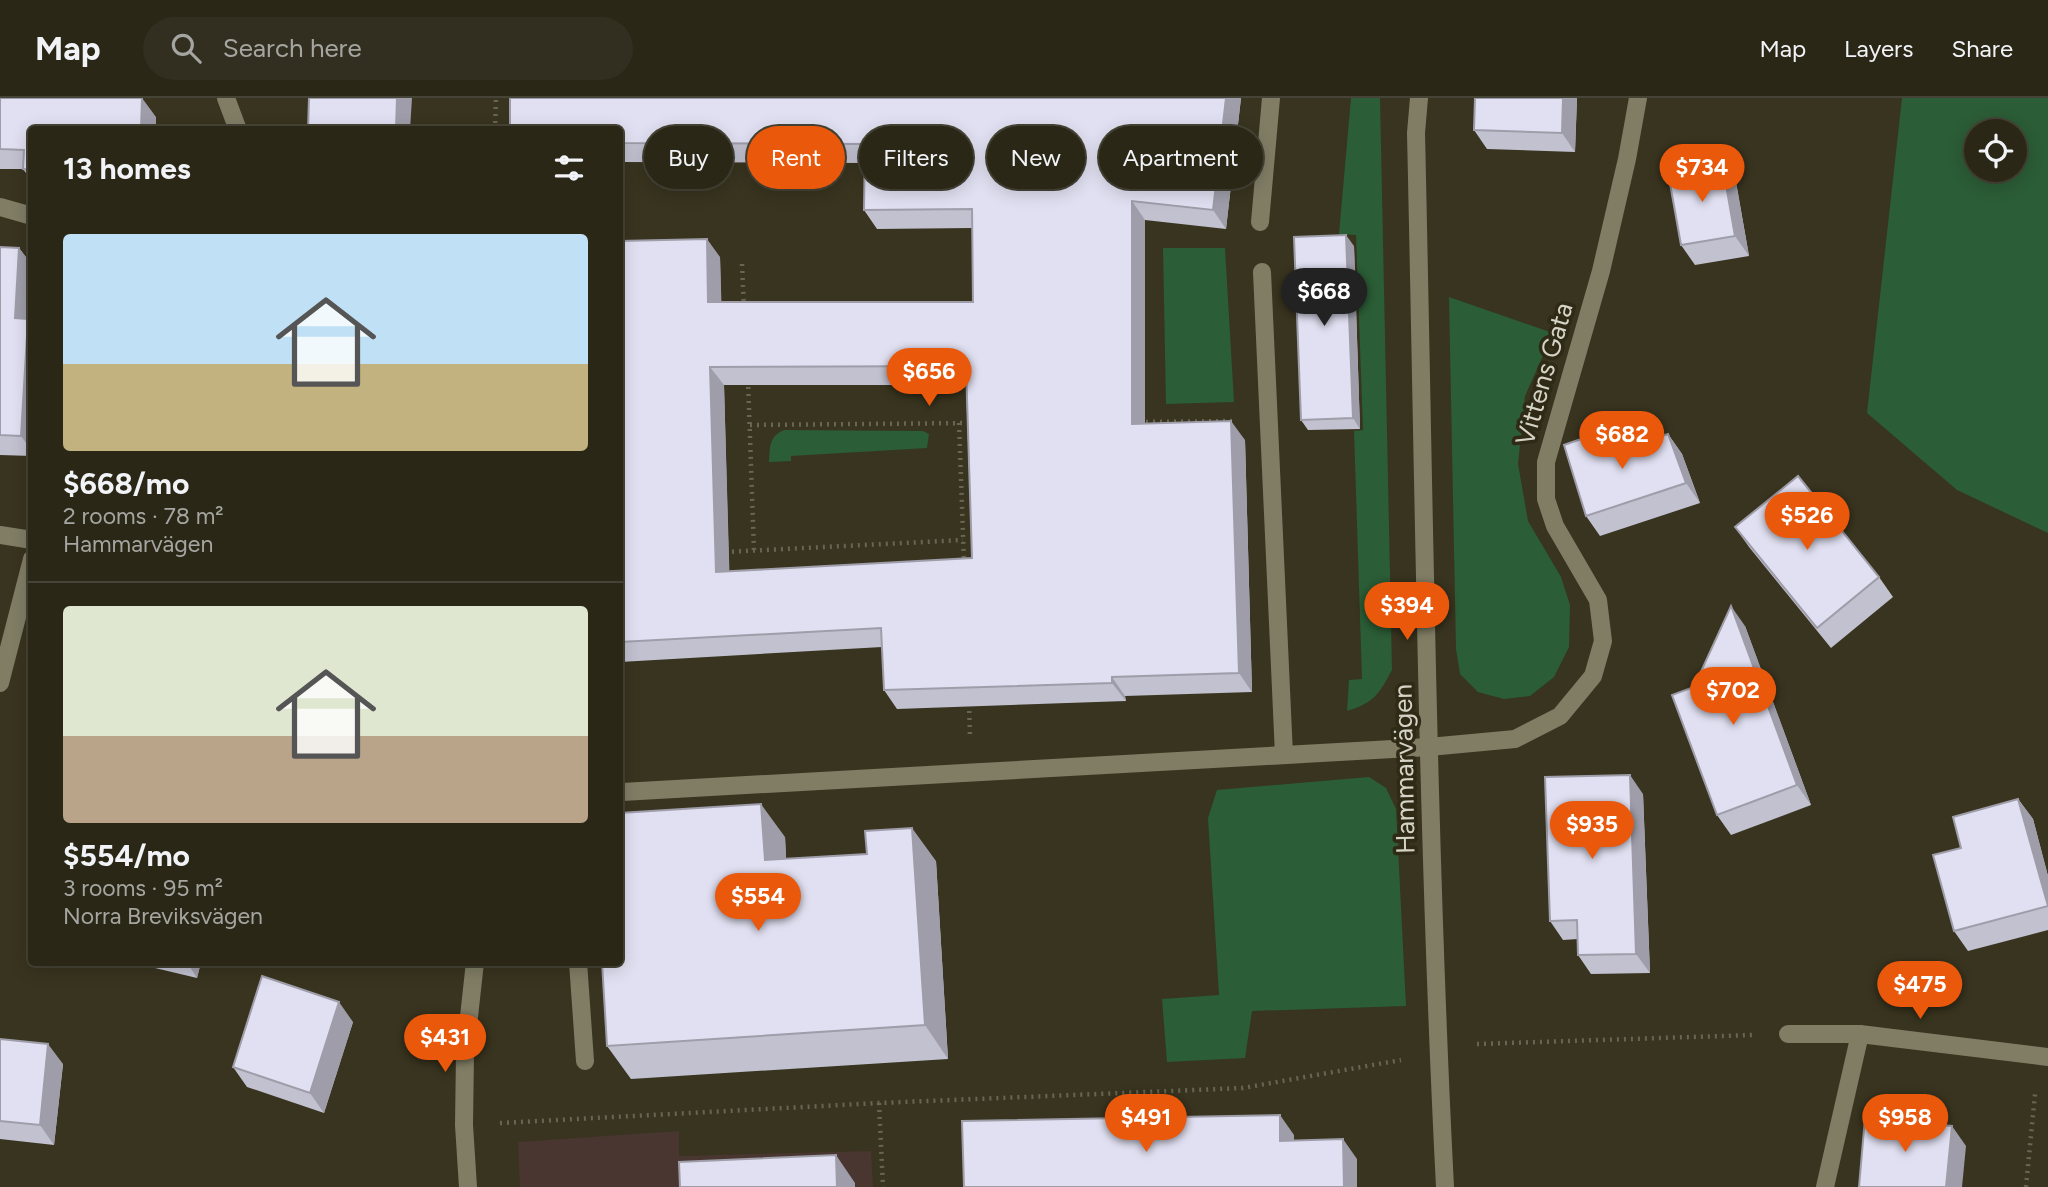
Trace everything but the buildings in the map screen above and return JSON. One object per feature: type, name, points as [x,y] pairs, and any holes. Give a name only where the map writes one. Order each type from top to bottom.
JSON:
[{"type":"street","points":[[226,98],[236,126]]},
{"type":"street","points":[[1260,222],[1271,98]]},
{"type":"street","name":"Hammarvägen","points":[[1419,98],[1417,147],[1429,747],[1445,1187]]},
{"type":"street","name":"Vittens Gata","points":[[623,792],[1429,747],[1515,739],[1560,716],[1592,676],[1603,641],[1598,600],[1555,526],[1546,499],[1546,462],[1601,271],[1638,98]]},
{"type":"street","points":[[0,207],[28,215]]},
{"type":"street","points":[[1262,272],[1284,755]]},
{"type":"street","points":[[0,536],[28,540]]},
{"type":"street","points":[[0,684],[28,575]]},
{"type":"street","points":[[468,1187],[464,1125],[465,1053],[475,966]]},
{"type":"street","points":[[578,966],[585,1061]]},
{"type":"street","points":[[1788,1034],[1860,1034],[2043,1056]]},
{"type":"street","points":[[1825,1187],[1860,1034]]},
{"type":"path","points":[[495,126],[496,98]]},
{"type":"path","points":[[743,264],[745,317]]},
{"type":"path","points":[[747,371],[754,551]]},
{"type":"path","points":[[1133,422],[1268,421]]},
{"type":"path","points":[[958,423],[964,567]]},
{"type":"path","points":[[750,425],[985,423]]},
{"type":"path","points":[[714,553],[963,540]]},
{"type":"path","points":[[969,691],[972,773]]},
{"type":"path","points":[[1438,1044],[1788,1034]]},
{"type":"path","points":[[2026,1187],[2043,1056]]},
{"type":"path","points":[[464,1125],[879,1102],[1243,1088],[1408,1060],[1410,1090],[1440,1087]]},
{"type":"path","points":[[879,1102],[883,1187]]},
{"type":"shaded area","points":[[679,1131],[679,1156],[871,1151],[873,1187],[520,1187],[518,1142]]},
{"type":"green space","points":[[1351,98],[1380,98],[1392,670],[1370,701],[1347,711],[1349,680],[1362,679],[1354,431],[1363,430],[1356,235],[1339,234]]},
{"type":"green space","points":[[1902,98],[2048,98],[2048,533],[1957,490],[1867,413]]},
{"type":"green space","points":[[1163,248],[1225,248],[1234,402],[1166,404]]},
{"type":"green space","points":[[1449,297],[1553,333],[1525,396],[1518,464],[1528,521],[1561,577],[1570,605],[1569,647],[1554,677],[1530,696],[1504,699],[1478,692],[1460,674],[1456,649]]},
{"type":"green space","points":[[784,430],[923,431],[929,434],[927,448],[791,456],[791,461],[769,462],[773,439]]},
{"type":"green space","points":[[1369,777],[1386,788],[1396,809],[1406,1006],[1252,1011],[1245,1058],[1167,1062],[1162,999],[1219,995],[1208,818],[1217,790]]}]
